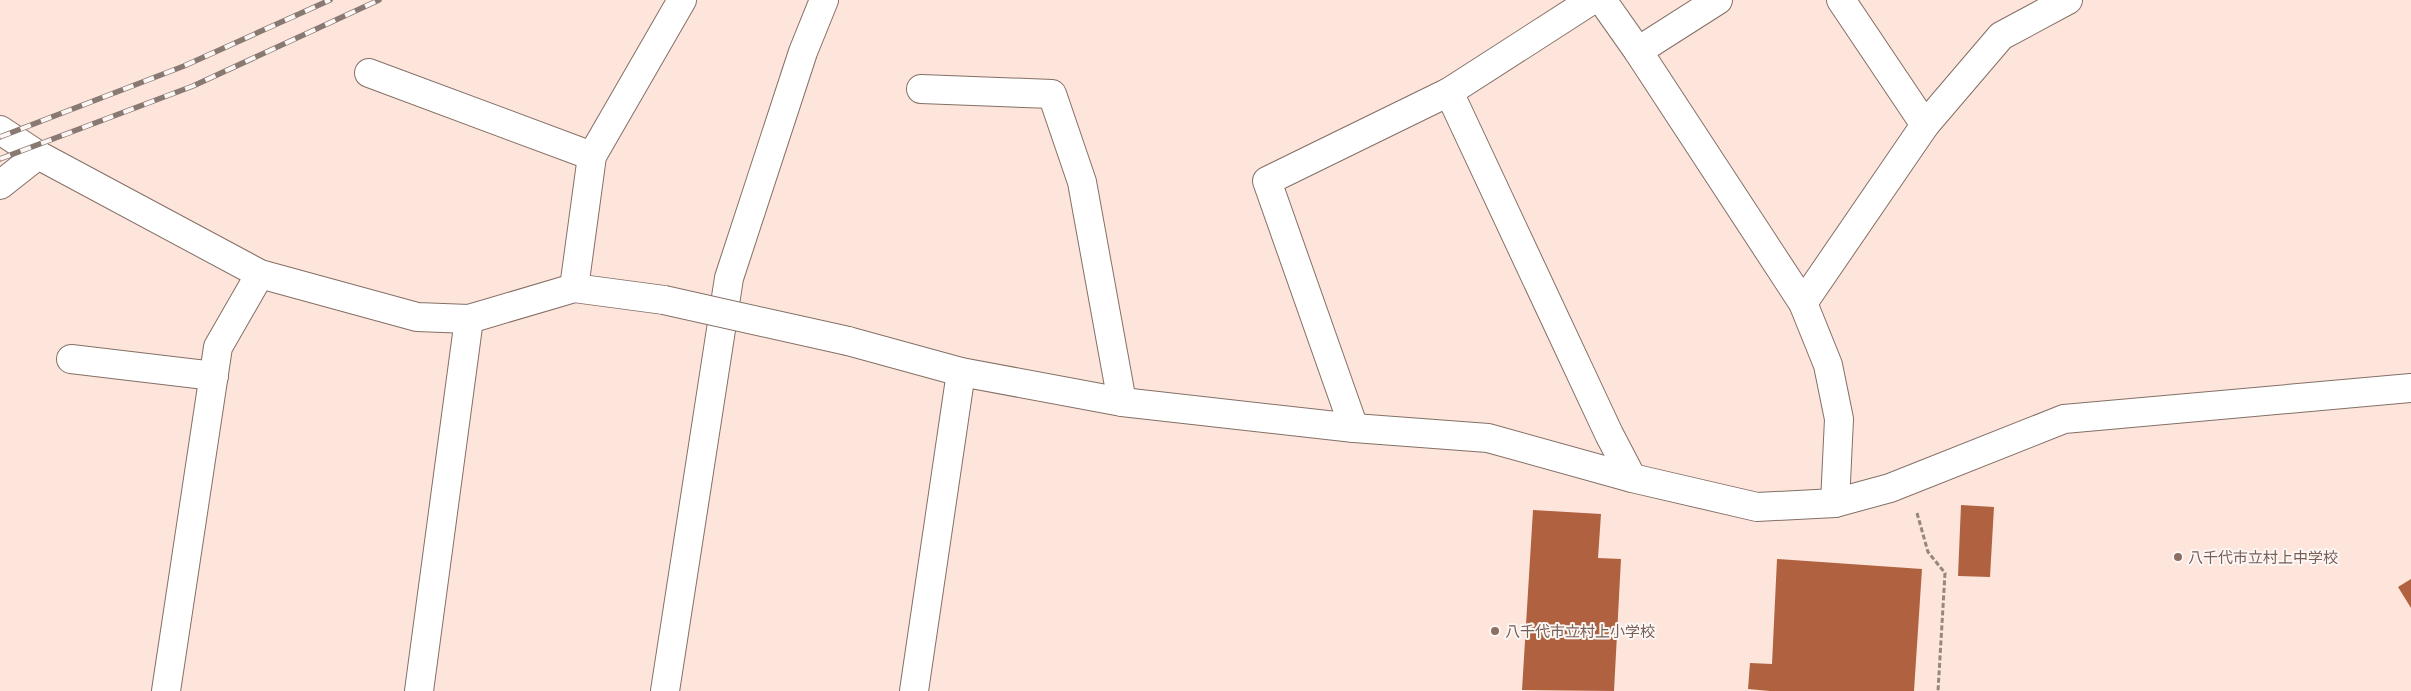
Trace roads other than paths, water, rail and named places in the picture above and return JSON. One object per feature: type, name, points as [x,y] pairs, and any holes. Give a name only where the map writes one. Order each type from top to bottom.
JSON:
[{"type":"street","points":[[574,288],[592,156],[682,0]]},
{"type":"street","points":[[666,691],[729,278],[803,52],[824,0]]},
{"type":"street","points":[[1354,428],[1267,181],[1449,92],[1592,0]]},
{"type":"street","points":[[1602,0],[1638,51],[1803,303],[1828,365],[1839,419],[1835,503]]},
{"type":"street","points":[[1638,51],[1718,0]]},
{"type":"street","points":[[1841,0],[1925,125]]},
{"type":"street","points":[[1803,303],[1925,125],[2001,36],[2068,0]]},
{"type":"street","points":[[368,73],[592,156]]},
{"type":"street","points":[[921,89],[1052,94],[1082,182],[1122,402]]},
{"type":"street","points":[[1449,92],[1609,434],[1632,478]]},
{"type":"street","points":[[0,130],[38,155],[260,274],[418,317],[469,319],[574,288],[664,300],[848,341],[960,372],[1122,402],[1354,428],[1488,438],[1632,478],[1757,507],[1835,503],[1890,488],[2064,419],[2411,388]]},
{"type":"street","points":[[0,185],[38,155]]},
{"type":"street","points":[[166,691],[218,347],[260,274]]},
{"type":"street","points":[[419,691],[469,319]]},
{"type":"street","points":[[71,359],[214,376]]},
{"type":"street","points":[[914,691],[960,372]]},
{"type":"railway","points":[[0,137],[184,66],[330,0]]},
{"type":"railway","points":[[0,159],[193,86],[379,0]]},
{"type":"place","name":"八千代市立村上中学校","points":[[2178,557]]},
{"type":"place","name":"八千代市立村上小学校","points":[[1495,631]]}]
